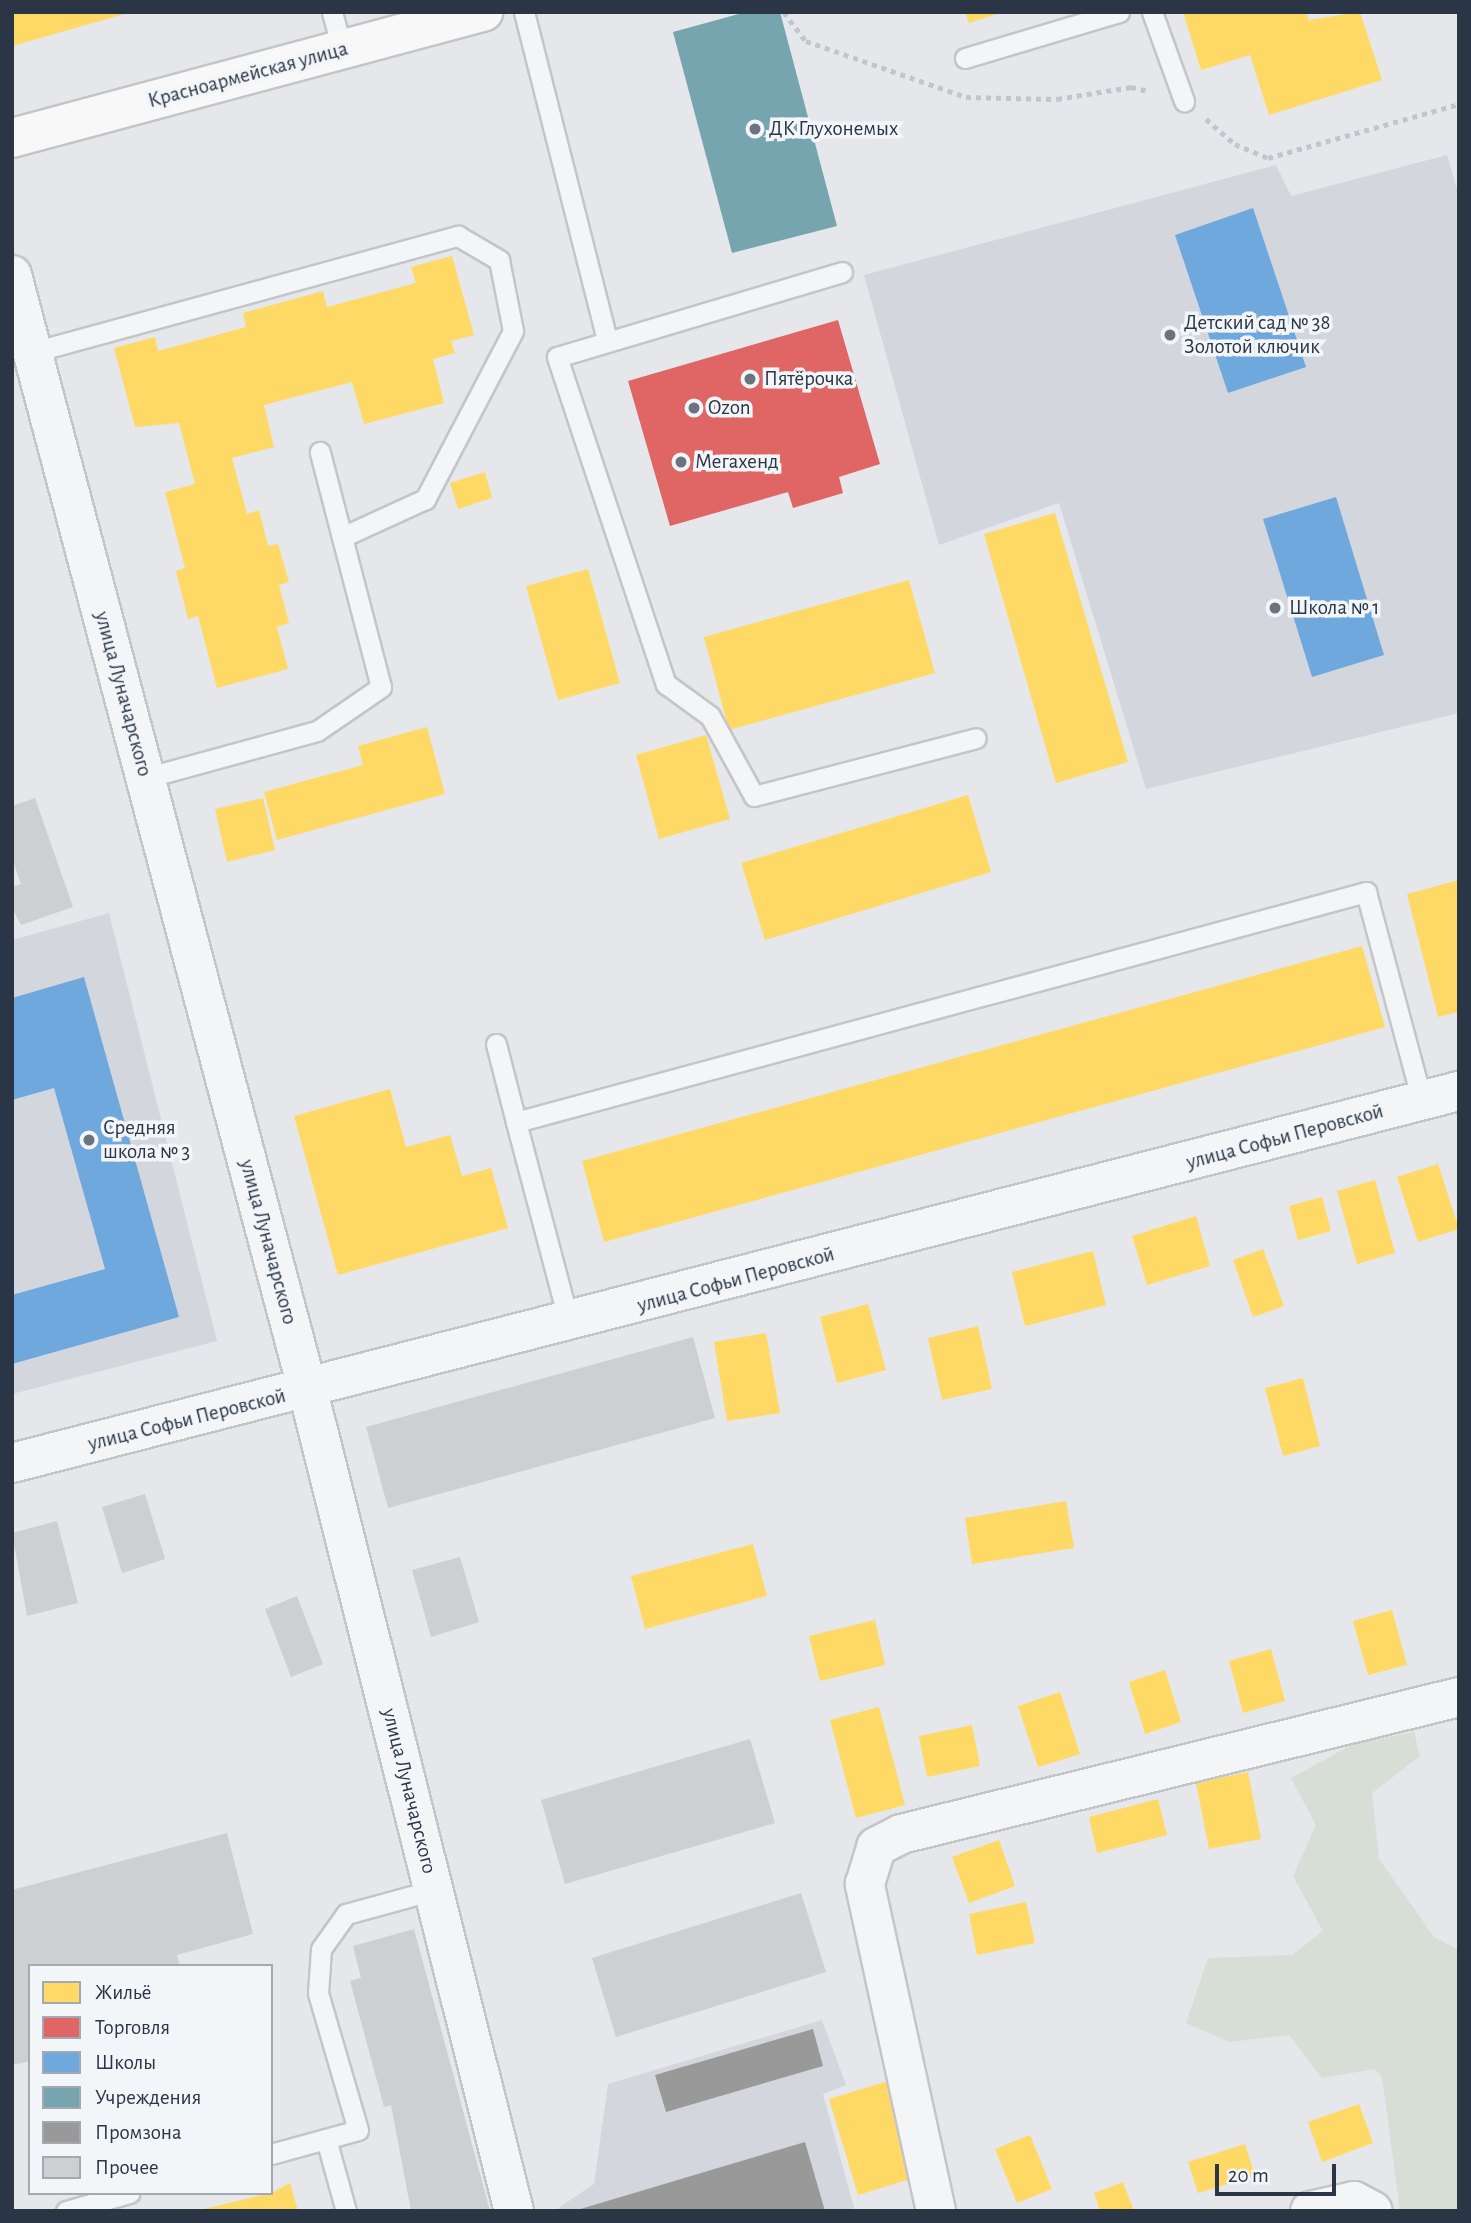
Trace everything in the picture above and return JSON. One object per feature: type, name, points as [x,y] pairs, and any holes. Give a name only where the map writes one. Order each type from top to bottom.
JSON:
[{"type":"main road","name":"Красноармейская улица","points":[[12,138],[483,12]]},
{"type":"street","name":"улица Луначарского","points":[[12,275],[309,1391],[514,2211]]},
{"type":"street","name":"улица Софьи Перовской","points":[[12,1463],[309,1391],[1459,1091]]},
{"type":"street","points":[[936,2211],[865,1884],[876,1847],[901,1834],[1459,1697]]},
{"type":"street","points":[[1310,2211],[1354,2201],[1373,2211]]},
{"type":"lane","points":[[332,12],[342,50]]},
{"type":"lane","points":[[524,12],[607,340]]},
{"type":"lane","points":[[965,58],[1119,12]]},
{"type":"lane","points":[[1152,12],[1184,100]]},
{"type":"lane","points":[[33,352],[458,236],[489,254],[499,260],[513,331],[425,499],[342,537]]},
{"type":"lane","points":[[842,272],[557,357],[666,684],[710,716],[754,796],[976,738]]},
{"type":"lane","points":[[145,778],[317,731],[382,687],[320,452]]},
{"type":"lane","points":[[516,1122],[1366,892],[1422,1101]]},
{"type":"lane","points":[[496,1044],[569,1323]]},
{"type":"lane","points":[[273,2153],[358,2130],[318,1993],[321,1949],[346,1914],[434,1891]]},
{"type":"lane","points":[[326,2139],[346,2211]]},
{"type":"lane","points":[[66,2211],[122,2195]]},
{"type":"path","points":[[784,12],[806,41],[966,97],[1057,99],[1130,87],[1184,100],[1235,144],[1268,158],[1459,104]]},
{"type":"shaded area","points":[[1447,155],[1459,195],[1459,713],[1146,789],[1059,503],[939,545],[864,275],[1276,165],[1291,196]]},
{"type":"shaded area","name":"Средняя школа № 3","points":[[109,913],[217,1341],[12,1394],[12,940]]},
{"type":"shaded area","points":[[1414,1732],[1420,1756],[1372,1793],[1379,1859],[1434,1937],[1459,1950],[1459,2211],[1400,2211],[1382,2077],[1375,2069],[1322,2078],[1289,2035],[1229,2042],[1186,2023],[1208,1958],[1292,1955],[1323,1931],[1293,1876],[1316,1825],[1291,1778],[1353,1744]]},
{"type":"shaded area","points":[[822,2020],[846,2085],[823,2094],[855,2211],[554,2211],[594,2184],[608,2084]]},
{"type":"building: Жильё","points":[[12,12],[128,12],[128,13],[12,46]]},
{"type":"building: Жильё","points":[[965,12],[1000,12],[1000,13],[969,23]]},
{"type":"building: Жильё","points":[[1183,12],[1306,12],[1309,20],[1360,12],[1382,80],[1269,115],[1250,55],[1201,70]]},
{"type":"building: Жильё","points":[[452,256],[474,335],[451,341],[455,353],[433,359],[444,403],[364,424],[352,382],[264,405],[274,447],[232,458],[247,514],[259,510],[268,546],[278,544],[289,582],[279,585],[289,623],[277,627],[288,669],[217,688],[198,616],[188,619],[176,571],[185,568],[165,492],[195,484],[179,423],[135,427],[114,348],[155,337],[158,351],[246,327],[243,313],[323,291],[327,307],[416,283],[411,267]]},
{"type":"building: Жильё","points":[[485,472],[492,498],[458,509],[450,483]]},
{"type":"building: Жильё","points":[[1055,513],[1128,762],[1056,783],[984,534]]},
{"type":"building: Жильё","points":[[588,569],[620,683],[558,700],[526,586]]},
{"type":"building: Жильё","points":[[909,580],[935,673],[729,730],[704,637]]},
{"type":"building: Жильё","points":[[427,727],[445,794],[277,840],[264,792],[363,765],[358,746]]},
{"type":"building: Жильё","points":[[706,735],[730,819],[659,839],[636,755]]},
{"type":"building: Жильё","points":[[968,795],[991,872],[765,940],[741,863]]},
{"type":"building: Жильё","points":[[263,798],[275,850],[227,862],[215,809]]},
{"type":"building: Жильё","points":[[1459,880],[1459,1012],[1438,1017],[1407,894]]},
{"type":"building: Жильё","points":[[1362,946],[1385,1027],[604,1242],[582,1161]]},
{"type":"building: Жильё","points":[[390,1089],[406,1147],[450,1135],[462,1176],[491,1168],[508,1228],[338,1275],[294,1116]]},
{"type":"building: Жильё","points":[[1438,1164],[1459,1229],[1418,1242],[1397,1177]]},
{"type":"building: Жильё","points":[[1375,1180],[1395,1253],[1357,1264],[1337,1191]]},
{"type":"building: Жильё","points":[[1322,1197],[1331,1231],[1298,1240],[1289,1206]]},
{"type":"building: Жильё","points":[[1196,1216],[1210,1266],[1147,1285],[1132,1236]]},
{"type":"building: Жильё","points":[[1263,1249],[1284,1306],[1253,1317],[1233,1260]]},
{"type":"building: Жильё","points":[[1093,1251],[1106,1305],[1025,1326],[1012,1272]]},
{"type":"building: Жильё","points":[[868,1304],[886,1370],[837,1383],[820,1317]]},
{"type":"building: Жильё","points":[[978,1326],[992,1389],[942,1400],[928,1338]]},
{"type":"building: Жильё","points":[[766,1333],[780,1413],[727,1421],[714,1342]]},
{"type":"building: Жильё","points":[[1303,1378],[1320,1446],[1283,1456],[1265,1388]]},
{"type":"building: Жильё","points":[[1066,1501],[1074,1548],[972,1564],[965,1518]]},
{"type":"building: Жильё","points":[[753,1544],[767,1596],[645,1629],[631,1576]]},
{"type":"building: Жильё","points":[[1392,1610],[1407,1665],[1368,1675],[1353,1621]]},
{"type":"building: Жильё","points":[[875,1620],[885,1665],[820,1681],[809,1636]]},
{"type":"building: Жильё","points":[[1271,1649],[1285,1701],[1243,1713],[1229,1661]]},
{"type":"building: Жильё","points":[[1165,1670],[1181,1722],[1145,1734],[1129,1682]]},
{"type":"building: Жильё","points":[[1060,1692],[1080,1754],[1038,1767],[1018,1706]]},
{"type":"building: Жильё","points":[[879,1707],[905,1805],[856,1818],[830,1720]]},
{"type":"building: Жильё","points":[[972,1725],[980,1766],[927,1777],[919,1736]]},
{"type":"building: Жильё","points":[[1248,1772],[1261,1839],[1209,1849],[1196,1783]]},
{"type":"building: Жильё","points":[[1158,1799],[1167,1835],[1097,1853],[1089,1817]]},
{"type":"building: Жильё","points":[[999,1840],[1015,1886],[969,1903],[952,1857]]},
{"type":"building: Жильё","points":[[1026,1902],[1035,1943],[977,1955],[969,1914]]},
{"type":"building: Жильё","points":[[888,2081],[917,2177],[858,2195],[829,2099]]},
{"type":"building: Жильё","points":[[1359,2104],[1373,2143],[1322,2162],[1308,2122]]},
{"type":"building: Жильё","points":[[1030,2135],[1052,2189],[1017,2203],[995,2149]]},
{"type":"building: Жильё","points":[[1245,2144],[1255,2176],[1198,2193],[1188,2162]]},
{"type":"building: Жильё","points":[[1123,2182],[1134,2211],[1100,2211],[1094,2193]]},
{"type":"building: Жильё","points":[[290,2183],[298,2211],[195,2211],[273,2195],[273,2192]]},
{"type":"building: Торговля","points":[[838,320],[880,464],[839,477],[843,493],[793,508],[788,492],[670,526],[628,381]]},
{"type":"building: Школы","points":[[1253,208],[1306,367],[1228,393],[1175,235]]},
{"type":"building: Школы","points":[[1336,497],[1384,655],[1312,677],[1263,519]]},
{"type":"building: Школы","points":[[84,977],[179,1317],[12,1364],[12,1295],[105,1269],[54,1088],[12,1100],[12,998]]},
{"type":"building: Учреждения","name":"ДК Глухонемых","points":[[746,12],[780,12],[837,226],[732,253],[673,32]]},
{"type":"building: Промзона","points":[[813,2029],[823,2066],[666,2112],[655,2075]]},
{"type":"building: Промзона","points":[[805,2142],[825,2211],[577,2211],[577,2210]]},
{"type":"building: Прочее","points":[[35,798],[73,907],[21,925],[12,908],[12,887],[21,884],[12,858],[12,806]]},
{"type":"building: Прочее","points":[[693,1337],[715,1418],[388,1508],[366,1427]]},
{"type":"building: Прочее","points":[[145,1494],[165,1559],[122,1573],[102,1507]]},
{"type":"building: Прочее","points":[[57,1521],[78,1603],[27,1616],[12,1533]]},
{"type":"building: Прочее","points":[[460,1557],[479,1622],[431,1637],[412,1570]]},
{"type":"building: Прочее","points":[[297,1596],[323,1664],[291,1677],[265,1609]]},
{"type":"building: Прочее","points":[[750,1739],[775,1823],[565,1884],[541,1800]]},
{"type":"building: Прочее","points":[[227,1833],[253,1934],[177,1955],[179,1964],[28,1964],[28,2061],[12,2065],[12,1890]]},
{"type":"building: Прочее","points":[[801,1893],[826,1972],[616,2037],[592,1958]]},
{"type":"building: Прочее","points":[[414,1929],[490,2211],[411,2211],[391,2105],[384,2107],[350,1981],[361,1978],[353,1946]]},
{"type":"place","name":"ДК Глухонемых","points":[[755,129]]},
{"type":"place","name":"Детский сад № 38 Золотой ключик","points":[[1170,335]]},
{"type":"place","name":"Пятёрочка","points":[[750,379]]},
{"type":"place","name":"Ozon","points":[[694,408]]},
{"type":"place","name":"Мегахенд","points":[[681,462]]},
{"type":"place","name":"Школа № 1","points":[[1275,608]]},
{"type":"place","name":"Средняя школа № 3","points":[[89,1140]]}]
